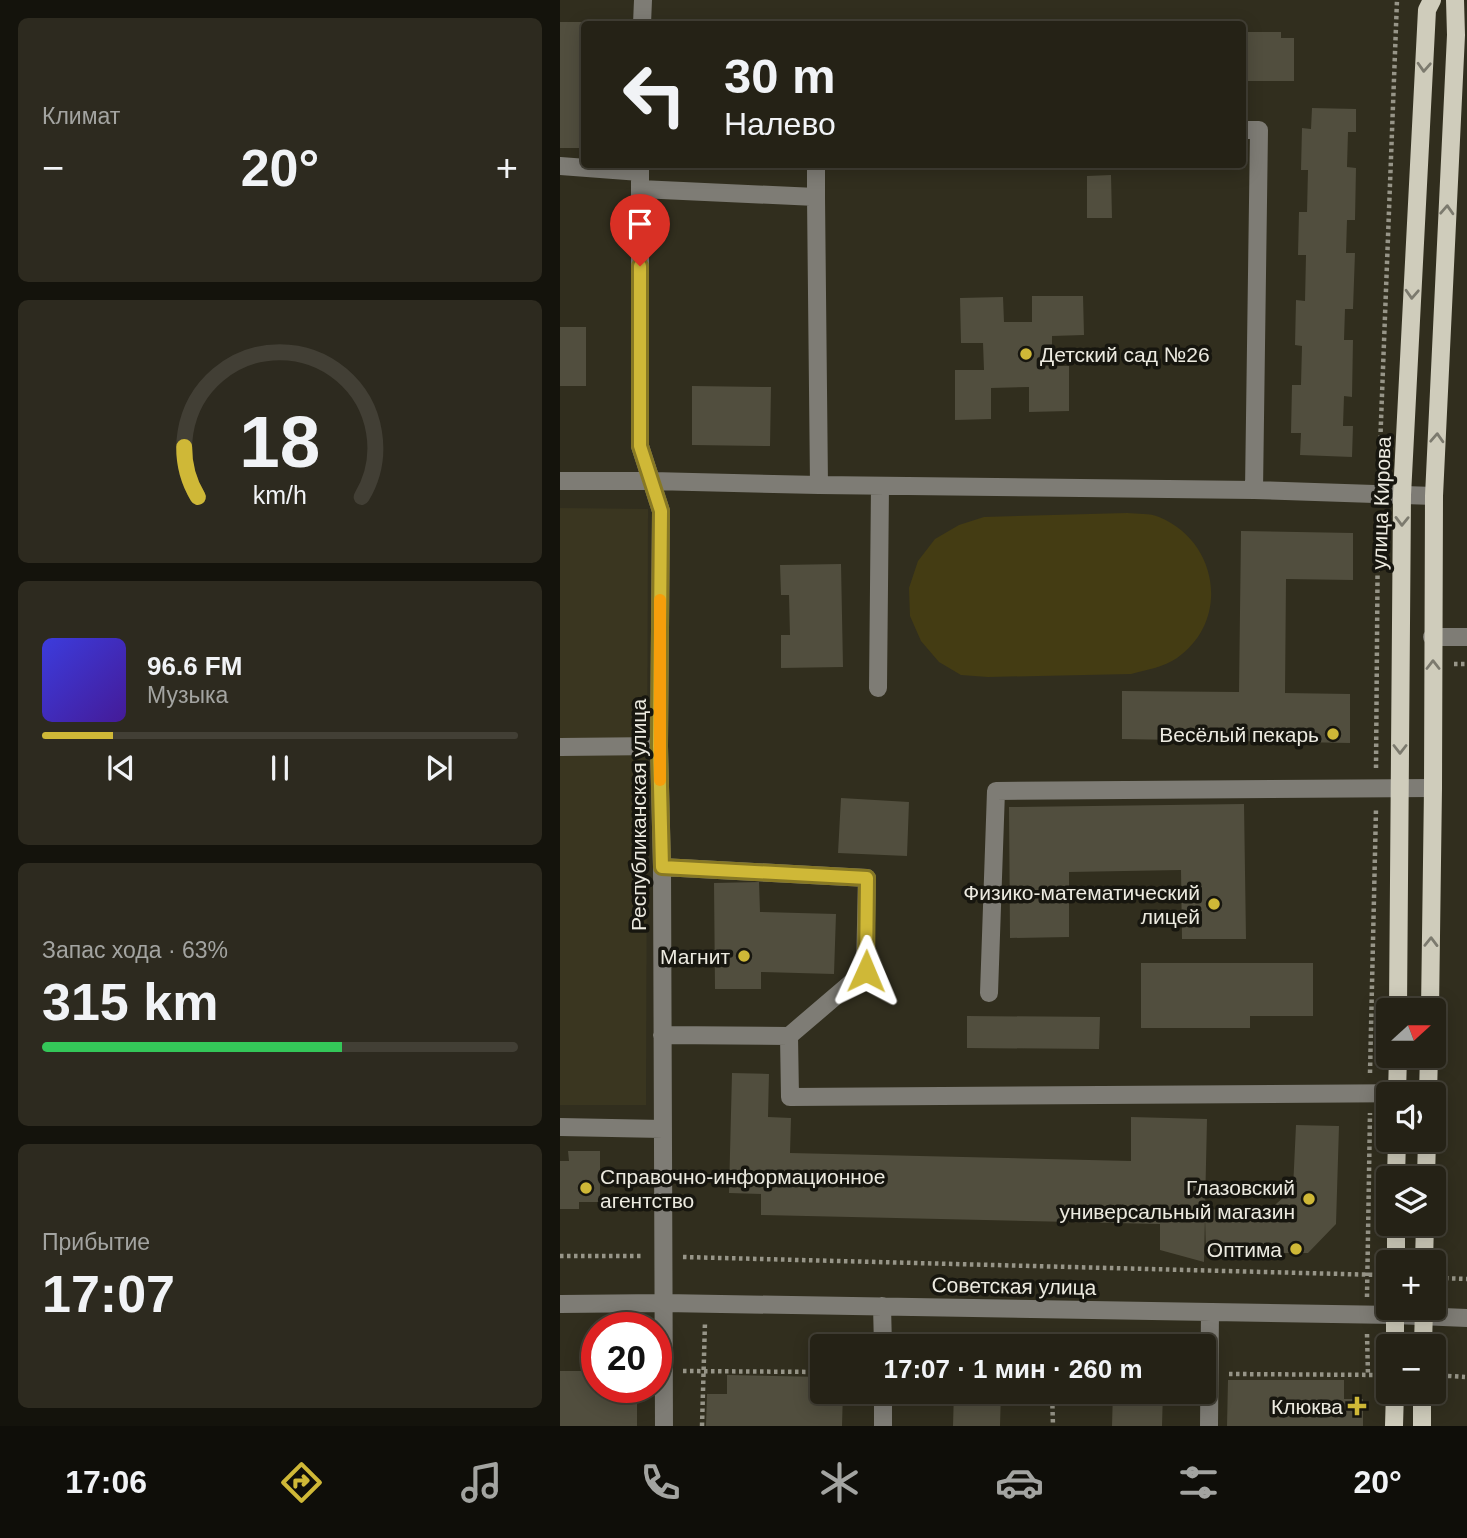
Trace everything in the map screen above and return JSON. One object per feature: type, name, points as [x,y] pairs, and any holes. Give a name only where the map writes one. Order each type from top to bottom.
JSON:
[{"type":"main road","name":"улица Кирова","points":[[1398,998],[1402,495],[1427,10],[1432,0]]},
{"type":"main road","points":[[1430,998],[1434,496],[1456,35],[1455,0]]},
{"type":"main road","points":[[1392,1404],[1394,1426]]},
{"type":"main road","points":[[1422,1404],[1422,1426]]},
{"type":"street","points":[[642,21],[643,0]]},
{"type":"street","points":[[1246,130],[1259,130],[1254,491]]},
{"type":"street","points":[[560,166],[816,197]]},
{"type":"street","points":[[816,168],[818,485]]},
{"type":"street","name":"Республиканская улица","points":[[640,175],[640,446],[661,511],[659,746],[664,1312]]},
{"type":"street","points":[[560,481],[1434,496]]},
{"type":"street","points":[[878,688],[880,486]]},
{"type":"street","points":[[1432,637],[1467,637]]},
{"type":"street","points":[[560,747],[659,746]]},
{"type":"street","points":[[989,993],[996,791],[1433,788]]},
{"type":"street","points":[[662,867],[867,878],[866,971],[789,1036],[662,1035]]},
{"type":"street","points":[[789,1036],[790,1097],[1376,1093]]},
{"type":"street","points":[[560,1127],[663,1129]]},
{"type":"street","name":"Советская улица","points":[[560,1304],[664,1303],[1210,1312],[1376,1311]]},
{"type":"street","points":[[881,1306],[882,1334]]},
{"type":"street","points":[[1210,1312],[1210,1334]]},
{"type":"street","name":"Советская улица","points":[[1446,1315],[1467,1318]]},
{"type":"street","name":"Республиканская улица","points":[[664,1403],[664,1426]]},
{"type":"street","points":[[883,1404],[883,1426]]},
{"type":"street","points":[[1209,1404],[1209,1426]]},
{"type":"path","points":[[560,1256],[664,1256],[1376,1275]]},
{"type":"path","points":[[1446,1278],[1467,1279]]},
{"type":"path","points":[[702,1426],[705,1304]]},
{"type":"path","points":[[672,1371],[810,1372]]},
{"type":"path","points":[[1216,1374],[1376,1375]]},
{"type":"path","points":[[1446,1376],[1465,1377]]},
{"type":"path","points":[[1052,1404],[1053,1426]]},
{"type":"shaded area","points":[[560,508],[648,509],[646,1105],[560,1105]]},
{"type":"shaded area","points":[[1127,513],[1159,517],[1179,528],[1194,544],[1205,562],[1211,603],[1205,623],[1194,642],[1177,658],[1161,666],[1131,674],[988,677],[961,675],[939,662],[921,641],[910,616],[909,588],[918,561],[935,539],[959,525],[984,517]]},
{"type":"building","points":[[560,22],[581,22],[581,148],[560,148]]},
{"type":"building","points":[[1246,32],[1281,32],[1281,38],[1294,38],[1294,81],[1246,81]]},
{"type":"building","points":[[1312,108],[1356,109],[1356,132],[1348,132],[1347,167],[1356,168],[1355,220],[1347,220],[1346,253],[1355,253],[1353,309],[1345,309],[1344,340],[1353,340],[1352,397],[1344,396],[1343,426],[1353,426],[1352,457],[1300,455],[1301,433],[1291,433],[1292,385],[1301,385],[1302,346],[1295,345],[1296,300],[1305,301],[1306,255],[1298,255],[1299,212],[1307,212],[1308,170],[1301,170],[1302,128],[1311,129]]},
{"type":"building","points":[[1111,175],[1112,218],[1087,218],[1087,176]]},
{"type":"building","name":"Детский сад №26","points":[[1032,296],[1083,296],[1084,335],[1052,336],[1052,366],[1069,366],[1069,411],[1029,412],[1029,387],[991,388],[991,419],[955,420],[955,370],[984,370],[983,343],[961,343],[960,298],[1003,297],[1004,322],[1032,322]]},
{"type":"building","points":[[560,327],[586,327],[586,386],[560,386]]},
{"type":"building","points":[[692,386],[771,387],[770,446],[692,445]]},
{"type":"building","points":[[1241,531],[1353,533],[1353,580],[1286,579],[1285,693],[1350,694],[1350,743],[1122,739],[1122,691],[1239,692]]},
{"type":"building","points":[[841,564],[843,667],[781,668],[781,635],[790,635],[789,595],[781,595],[780,565]]},
{"type":"building","points":[[841,798],[909,802],[907,856],[838,853]]},
{"type":"building","name":"Физико-математический лицей","points":[[1244,804],[1246,939],[1182,939],[1181,870],[1069,872],[1069,937],[1010,938],[1009,807]]},
{"type":"building","points":[[759,882],[760,912],[836,914],[834,974],[761,972],[761,989],[715,989],[714,883]]},
{"type":"building","points":[[1141,963],[1313,963],[1313,1016],[1250,1016],[1250,1028],[1141,1028]]},
{"type":"building","points":[[967,1016],[1100,1017],[1099,1049],[967,1048]]},
{"type":"building","points":[[732,1073],[769,1074],[768,1117],[791,1118],[790,1153],[1131,1161],[1131,1117],[1207,1119],[1205,1209],[1268,1211],[1293,1189],[1296,1125],[1339,1126],[1336,1224],[1308,1253],[1206,1253],[1205,1216],[1204,1262],[1160,1250],[1160,1224],[761,1215],[761,1194],[729,1193]]},
{"type":"building","points":[[568,1151],[600,1151],[600,1202],[579,1202],[579,1209],[560,1209],[560,1161],[569,1161]]},
{"type":"building","points":[[560,1371],[581,1371],[581,1403],[637,1403],[637,1426],[560,1426]]},
{"type":"building","points":[[727,1375],[810,1377],[810,1404],[843,1404],[842,1426],[706,1426],[707,1394],[727,1394]]},
{"type":"building","points":[[1228,1380],[1344,1380],[1344,1399],[1363,1399],[1363,1426],[1227,1426]]},
{"type":"building","points":[[954,1404],[1001,1404],[1000,1426],[953,1426]]},
{"type":"building","points":[[1113,1404],[1163,1404],[1162,1426],[1112,1426]]},
{"type":"slow traffic","points":[[660,600],[660,780]]},
{"type":"place","name":"Детский сад №26","points":[[1026,354]]},
{"type":"place","name":"Весёлый пекарь","points":[[1333,734]]},
{"type":"place","name":"Физико-математический лицей","points":[[1214,904]]},
{"type":"place","name":"Магнит","points":[[744,956]]},
{"type":"place","name":"Справочно-информационное агентство","points":[[586,1188]]},
{"type":"place","name":"Глазовский универсальный магазин","points":[[1309,1199]]},
{"type":"place","name":"Оптима","points":[[1296,1249]]},
{"type":"place","name":"Клюква","points":[[1357,1406]]},
{"type":"route","points":[[640,266],[640,446],[661,511],[659,746],[662,867],[867,878],[866,971]]}]
